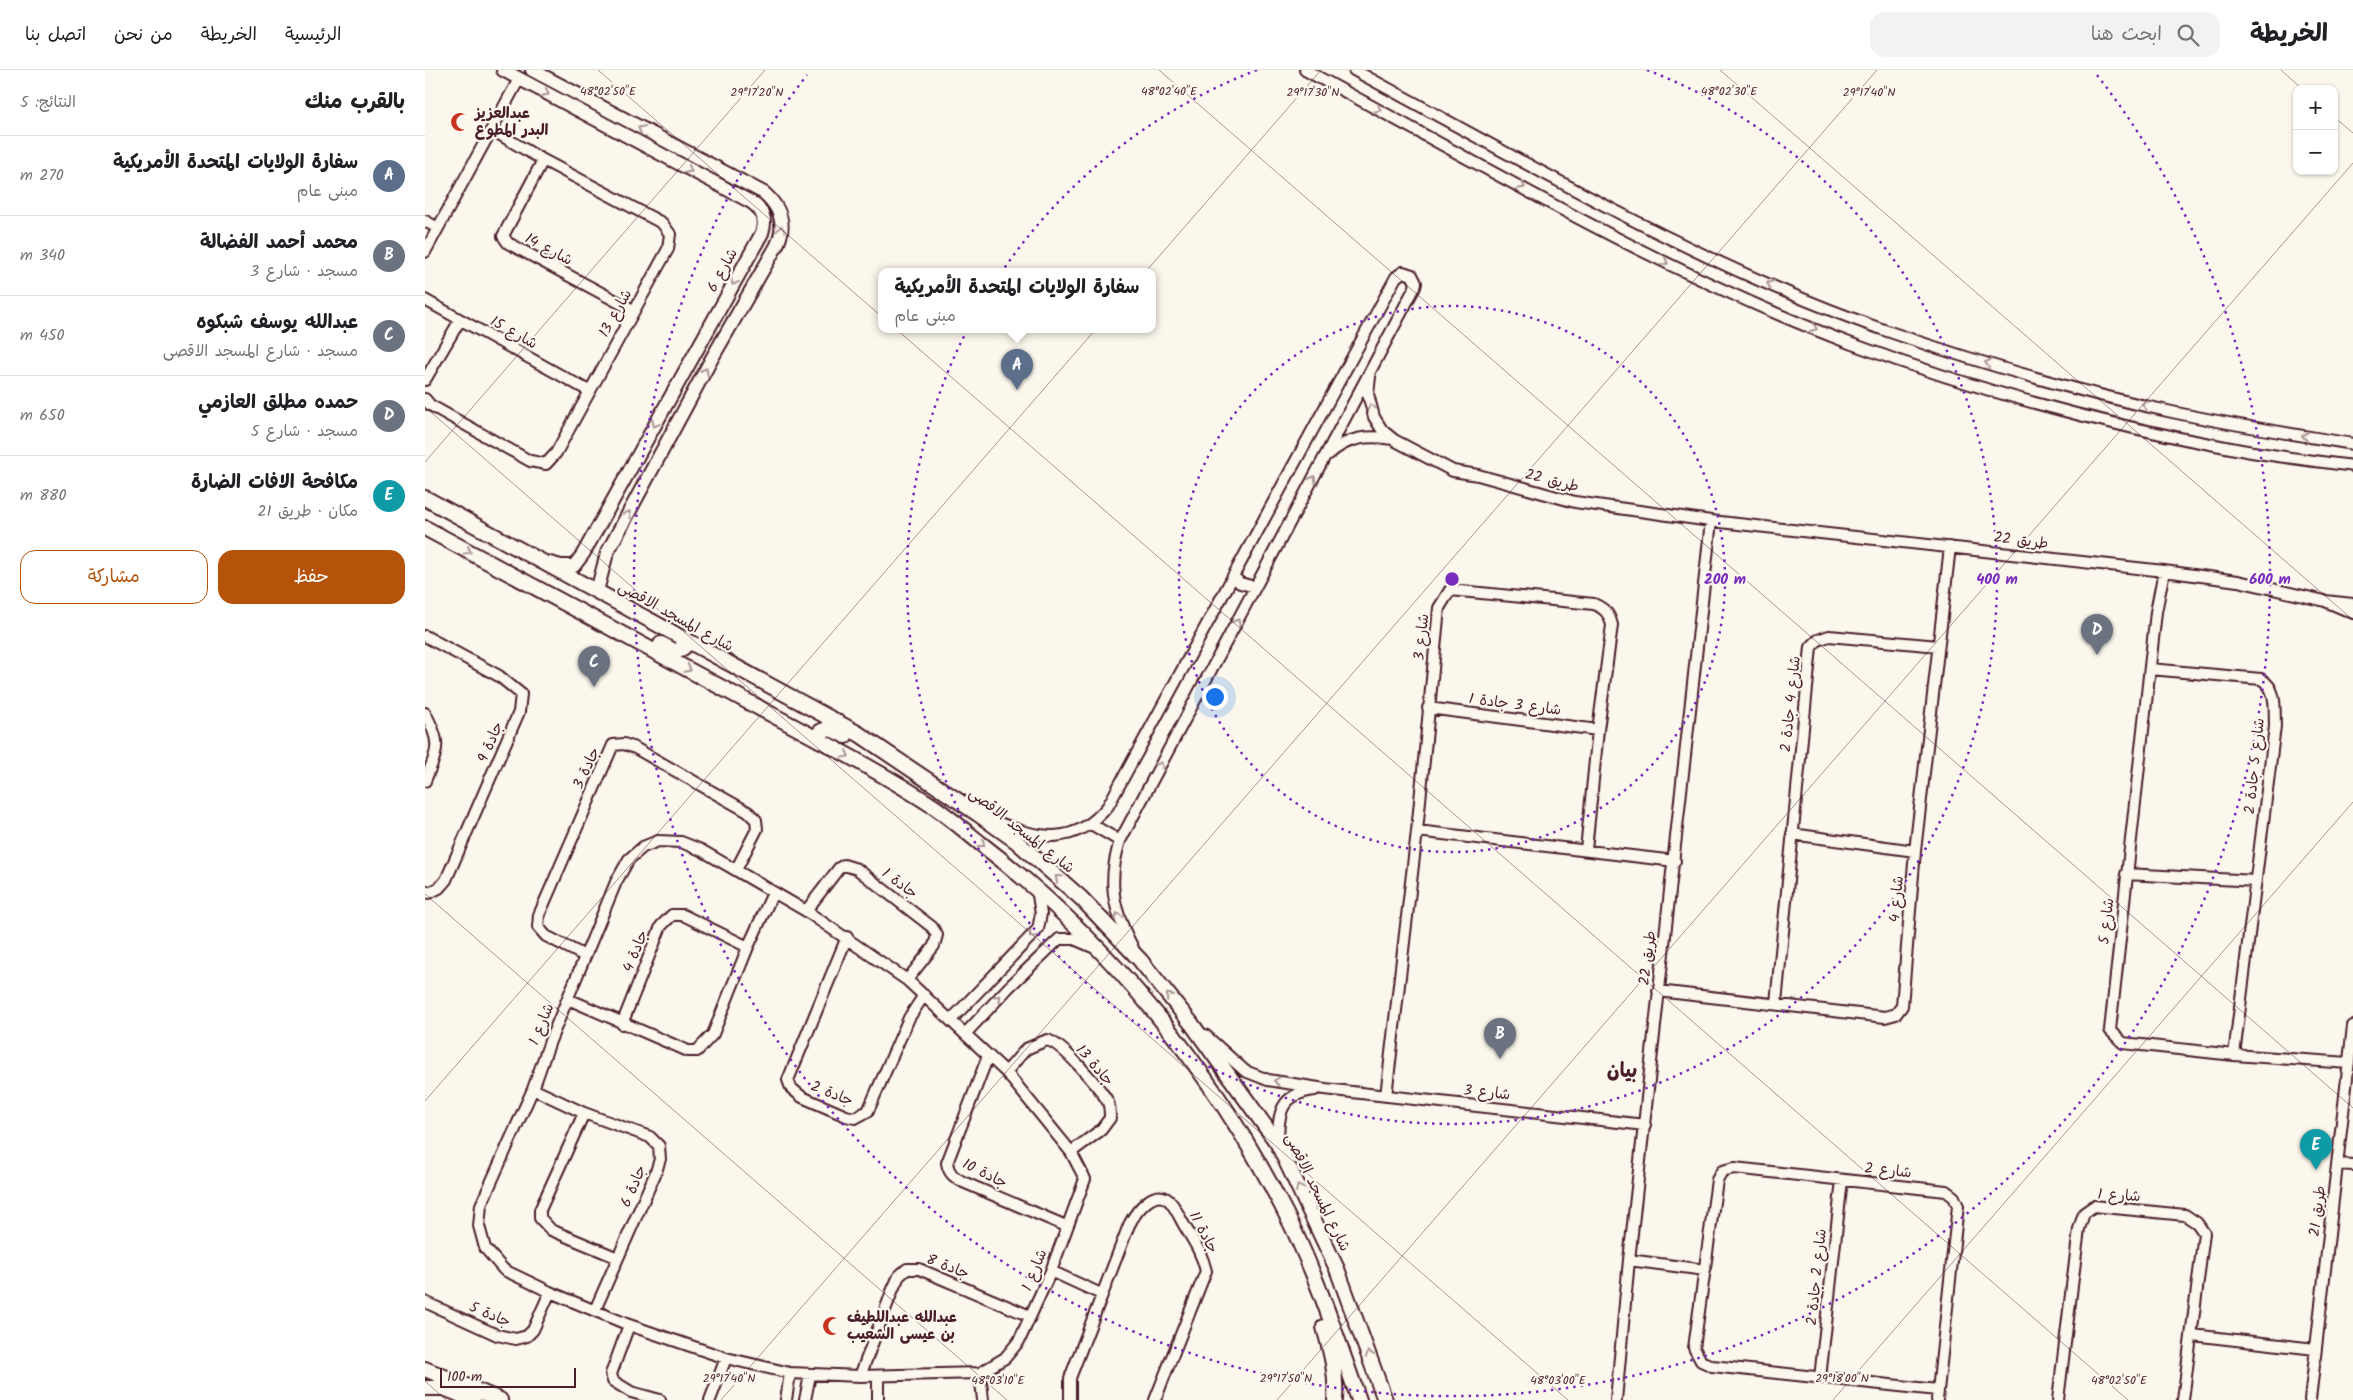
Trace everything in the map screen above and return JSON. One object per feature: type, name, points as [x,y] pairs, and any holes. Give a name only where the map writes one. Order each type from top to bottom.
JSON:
[{"type":"main road","name":"شارع المسجد الاقصى","points":[[425,498],[859,734],[1016,841],[1081,898],[1139,960],[1191,1023],[1278,1144],[1337,1269],[1385,1400]]},
{"type":"main road","points":[[425,528],[819,740],[933,807],[1009,865],[1065,914],[1130,981],[1194,1061],[1262,1168],[1288,1218],[1308,1264],[1359,1400]]},
{"type":"main road","points":[[605,624],[632,628],[676,652],[684,647],[685,639]]},
{"type":"main road","points":[[819,740],[820,732],[830,728],[869,748],[880,748]]},
{"type":"main road","points":[[1288,1218],[1298,1226],[1303,1225],[1309,1218],[1310,1213]]},
{"type":"main road","points":[[1308,1264],[1335,1367],[1337,1382],[1335,1400]]},
{"type":"main road","points":[[425,1369],[500,1400]]},
{"type":"main road","points":[[425,1388],[452,1400]]},
{"type":"main road","points":[[425,1388],[444,1388],[473,1400]]},
{"type":"street","name":"شارع 6","points":[[503,70],[759,208],[764,218],[764,228],[583,554],[574,566],[561,566],[536,559]]},
{"type":"street","points":[[532,70],[764,194],[773,201],[781,216],[782,224],[780,240],[711,360],[616,537],[602,568],[597,591]]},
{"type":"street","points":[[1305,70],[1677,269],[1852,344],[2005,395],[2118,424],[2242,450],[2353,466]]},
{"type":"street","points":[[1354,70],[1666,236],[1775,287],[1885,331],[2009,370],[2170,411],[2353,444]]},
{"type":"street","points":[[425,252],[519,79]]},
{"type":"street","name":"شارع 13","points":[[425,399],[430,405],[530,462],[546,464],[556,453],[633,310],[668,250],[670,234],[662,223],[543,160],[492,130]]},
{"type":"street","name":"شارع 14","points":[[543,160],[503,236],[507,244],[633,310]]},
{"type":"street","points":[[718,185],[724,173]]},
{"type":"street","points":[[425,221],[438,228]]},
{"type":"street","points":[[978,814],[1025,834],[1036,836],[1065,835],[1091,824],[1108,806],[1396,277],[1399,274],[1408,273],[1415,278],[1415,288],[1120,841],[1113,866],[1114,904],[1122,928],[1139,960]]},
{"type":"street","name":"شارع 15","points":[[425,300],[589,391]]},
{"type":"street","points":[[425,380],[460,320]]},
{"type":"street","name":"طريق 22","points":[[1373,367],[1368,394],[1370,406],[1378,424],[1393,440]]},
{"type":"street","name":"طريق 22","points":[[1322,463],[1337,447],[1353,440],[1373,437],[1393,440],[1453,471],[1478,475],[1575,502],[1711,521],[2164,571],[2238,581],[2325,601],[2353,604]]},
{"type":"street","name":"طريق 22","points":[[1616,1400],[1658,991],[1675,860],[1711,521]]},
{"type":"street","points":[[598,528],[616,537]]},
{"type":"street","name":"شارع 4","points":[[1658,991],[1776,1003],[1885,1017],[1896,1014],[1902,1006],[1915,851],[1950,547]]},
{"type":"street","name":"شارع 5","points":[[2164,571],[2156,612],[2109,1030],[2123,1043],[2234,1055],[2349,1063]]},
{"type":"street","points":[[1233,576],[1240,583],[1255,587]]},
{"type":"street","name":"شارع 3","points":[[1386,1096],[1417,831],[1439,608],[1450,590],[1594,604],[1609,614],[1612,625],[1598,730],[1586,850]]},
{"type":"street","name":"طريق 22","points":[[2325,601],[2353,613]]},
{"type":"street","name":"جادة 9","points":[[425,636],[499,676],[521,694],[519,712],[446,880],[439,888],[429,893],[425,891]]},
{"type":"street","name":"شارع 4 جادة 2","points":[[1776,1003],[1811,647],[1818,640],[1829,636],[1938,646]]},
{"type":"street","name":"شارع 5 جادة 2","points":[[2151,669],[2261,679],[2269,684],[2273,692],[2275,726],[2234,1055]]},
{"type":"street","name":"شارع 3 جادة 1","points":[[1429,708],[1598,730]]},
{"type":"street","points":[[425,713],[436,733],[437,753],[425,780]]},
{"type":"street","name":"جادة 3","points":[[585,956],[546,936],[538,927],[539,914],[613,745],[624,744],[635,748],[748,812],[756,820],[757,829],[736,870]]},
{"type":"street","points":[[1091,824],[1120,841]]},
{"type":"street","points":[[1417,831],[1675,860]]},
{"type":"street","points":[[1792,834],[1915,851]]},
{"type":"street","name":"شارع 1","points":[[658,841],[681,842],[701,850],[773,893],[806,910],[847,937],[907,980],[951,1020],[1006,1072],[1071,1152],[1085,1179],[1066,1226],[1051,1271],[1019,1341],[1005,1358],[980,1373],[878,1376],[790,1374],[727,1358],[629,1325],[550,1292],[504,1270],[485,1248],[479,1226],[481,1205],[533,1089],[550,1041],[616,882],[629,859],[643,847],[658,841]]},
{"type":"street","name":"جادة 1","points":[[806,910],[839,868],[844,865],[857,869],[932,926],[937,935],[934,946],[907,980]]},
{"type":"street","points":[[2126,874],[2256,881]]},
{"type":"street","points":[[951,1020],[1038,929],[1041,914],[1037,889]]},
{"type":"street","points":[[568,999],[688,1051],[697,1051],[713,1034],[748,947],[773,893]]},
{"type":"street","name":"جادة 4","points":[[622,1024],[661,926],[672,915],[683,915],[748,947]]},
{"type":"street","name":"جادة 2","points":[[847,937],[788,1080],[796,1094],[846,1116],[855,1118],[868,1111],[909,1018],[924,996]]},
{"type":"street","points":[[965,1034],[1007,988],[1059,939],[1074,940],[1102,951]]},
{"type":"street","name":"شارع 3","points":[[1191,1023],[1252,1075],[1325,1089],[1645,1125]]},
{"type":"street","name":"طريق 21","points":[[2310,1400],[2353,1026]]},
{"type":"street","name":"جادة 13","points":[[1006,1072],[1026,1049],[1047,1040],[1057,1044],[1090,1078],[1108,1103],[1110,1118],[1101,1130],[1071,1152]]},
{"type":"street","name":"جادة 10","points":[[988,1056],[947,1163],[948,1169],[953,1177],[963,1182],[1066,1226]]},
{"type":"street","name":"جادة 6","points":[[533,1089],[584,1113],[650,1137],[659,1146],[656,1172],[595,1310]]},
{"type":"street","name":"شارع 3","points":[[1278,1144],[1279,1116],[1287,1101],[1305,1091],[1325,1089]]},
{"type":"street","points":[[584,1113],[540,1210],[540,1218],[551,1230],[618,1258]]},
{"type":"street","points":[[2337,1164],[2353,1165]]},
{"type":"street","name":"شارع 2","points":[[1734,1168],[1946,1191],[1954,1197],[1958,1206],[1937,1395],[1820,1378],[1712,1366],[1701,1361],[1694,1348],[1705,1270],[1717,1180],[1722,1171],[1734,1168]]},
{"type":"street","name":"شارع 2 جادة 2","points":[[1820,1378],[1842,1180]]},
{"type":"street","name":"جادة 11","points":[[1070,1400],[1069,1378],[1135,1212],[1152,1198],[1160,1196],[1172,1204],[1202,1254],[1206,1271],[1155,1400]]},
{"type":"street","name":"شارع 1","points":[[2059,1400],[2079,1229],[2083,1212],[2094,1206],[2185,1214],[2197,1222],[2204,1233],[2183,1400]]},
{"type":"street","points":[[1629,1260],[1705,1270]]},
{"type":"street","name":"جادة 8","points":[[860,1376],[893,1289],[899,1276],[907,1269],[919,1269],[1030,1316]]},
{"type":"street","points":[[1051,1271],[1101,1294]]},
{"type":"street","name":"جادة 5","points":[[425,1302],[497,1335],[516,1339],[527,1336],[533,1330],[550,1292]]},
{"type":"street","points":[[629,1325],[611,1374],[613,1381],[631,1392],[660,1400]]},
{"type":"street","points":[[2192,1335],[2315,1349]]},
{"type":"street","points":[[710,1400],[727,1358]]},
{"type":"street","points":[[980,1373],[983,1400]]},
{"type":"street","points":[[786,1400],[790,1374]]},
{"type":"street","points":[[805,1400],[810,1375]]},
{"type":"street","points":[[877,1400],[878,1376]]},
{"type":"place","name":"عبدالعزيز البدر المطوع","points":[[460,122]]},
{"type":"place","name":"سفارة الولايات المتحدة الأمريكية","points":[[1017,390]]},
{"type":"place","name":"حمده مطلق العازمي","points":[[2097,655]]},
{"type":"place","name":"عبدالله يوسف شبكوه","points":[[594,687]]},
{"type":"place","name":"محمد أحمد الفضالة","points":[[1500,1059]]},
{"type":"place","name":"مكافحة الافات الضارة","points":[[2316,1170]]},
{"type":"place","name":"عبدالله عبداللطيف بن عيسى الشعيب","points":[[832,1326]]},
{"type":"district","name":"بيان","points":[[1622,1070]]}]
